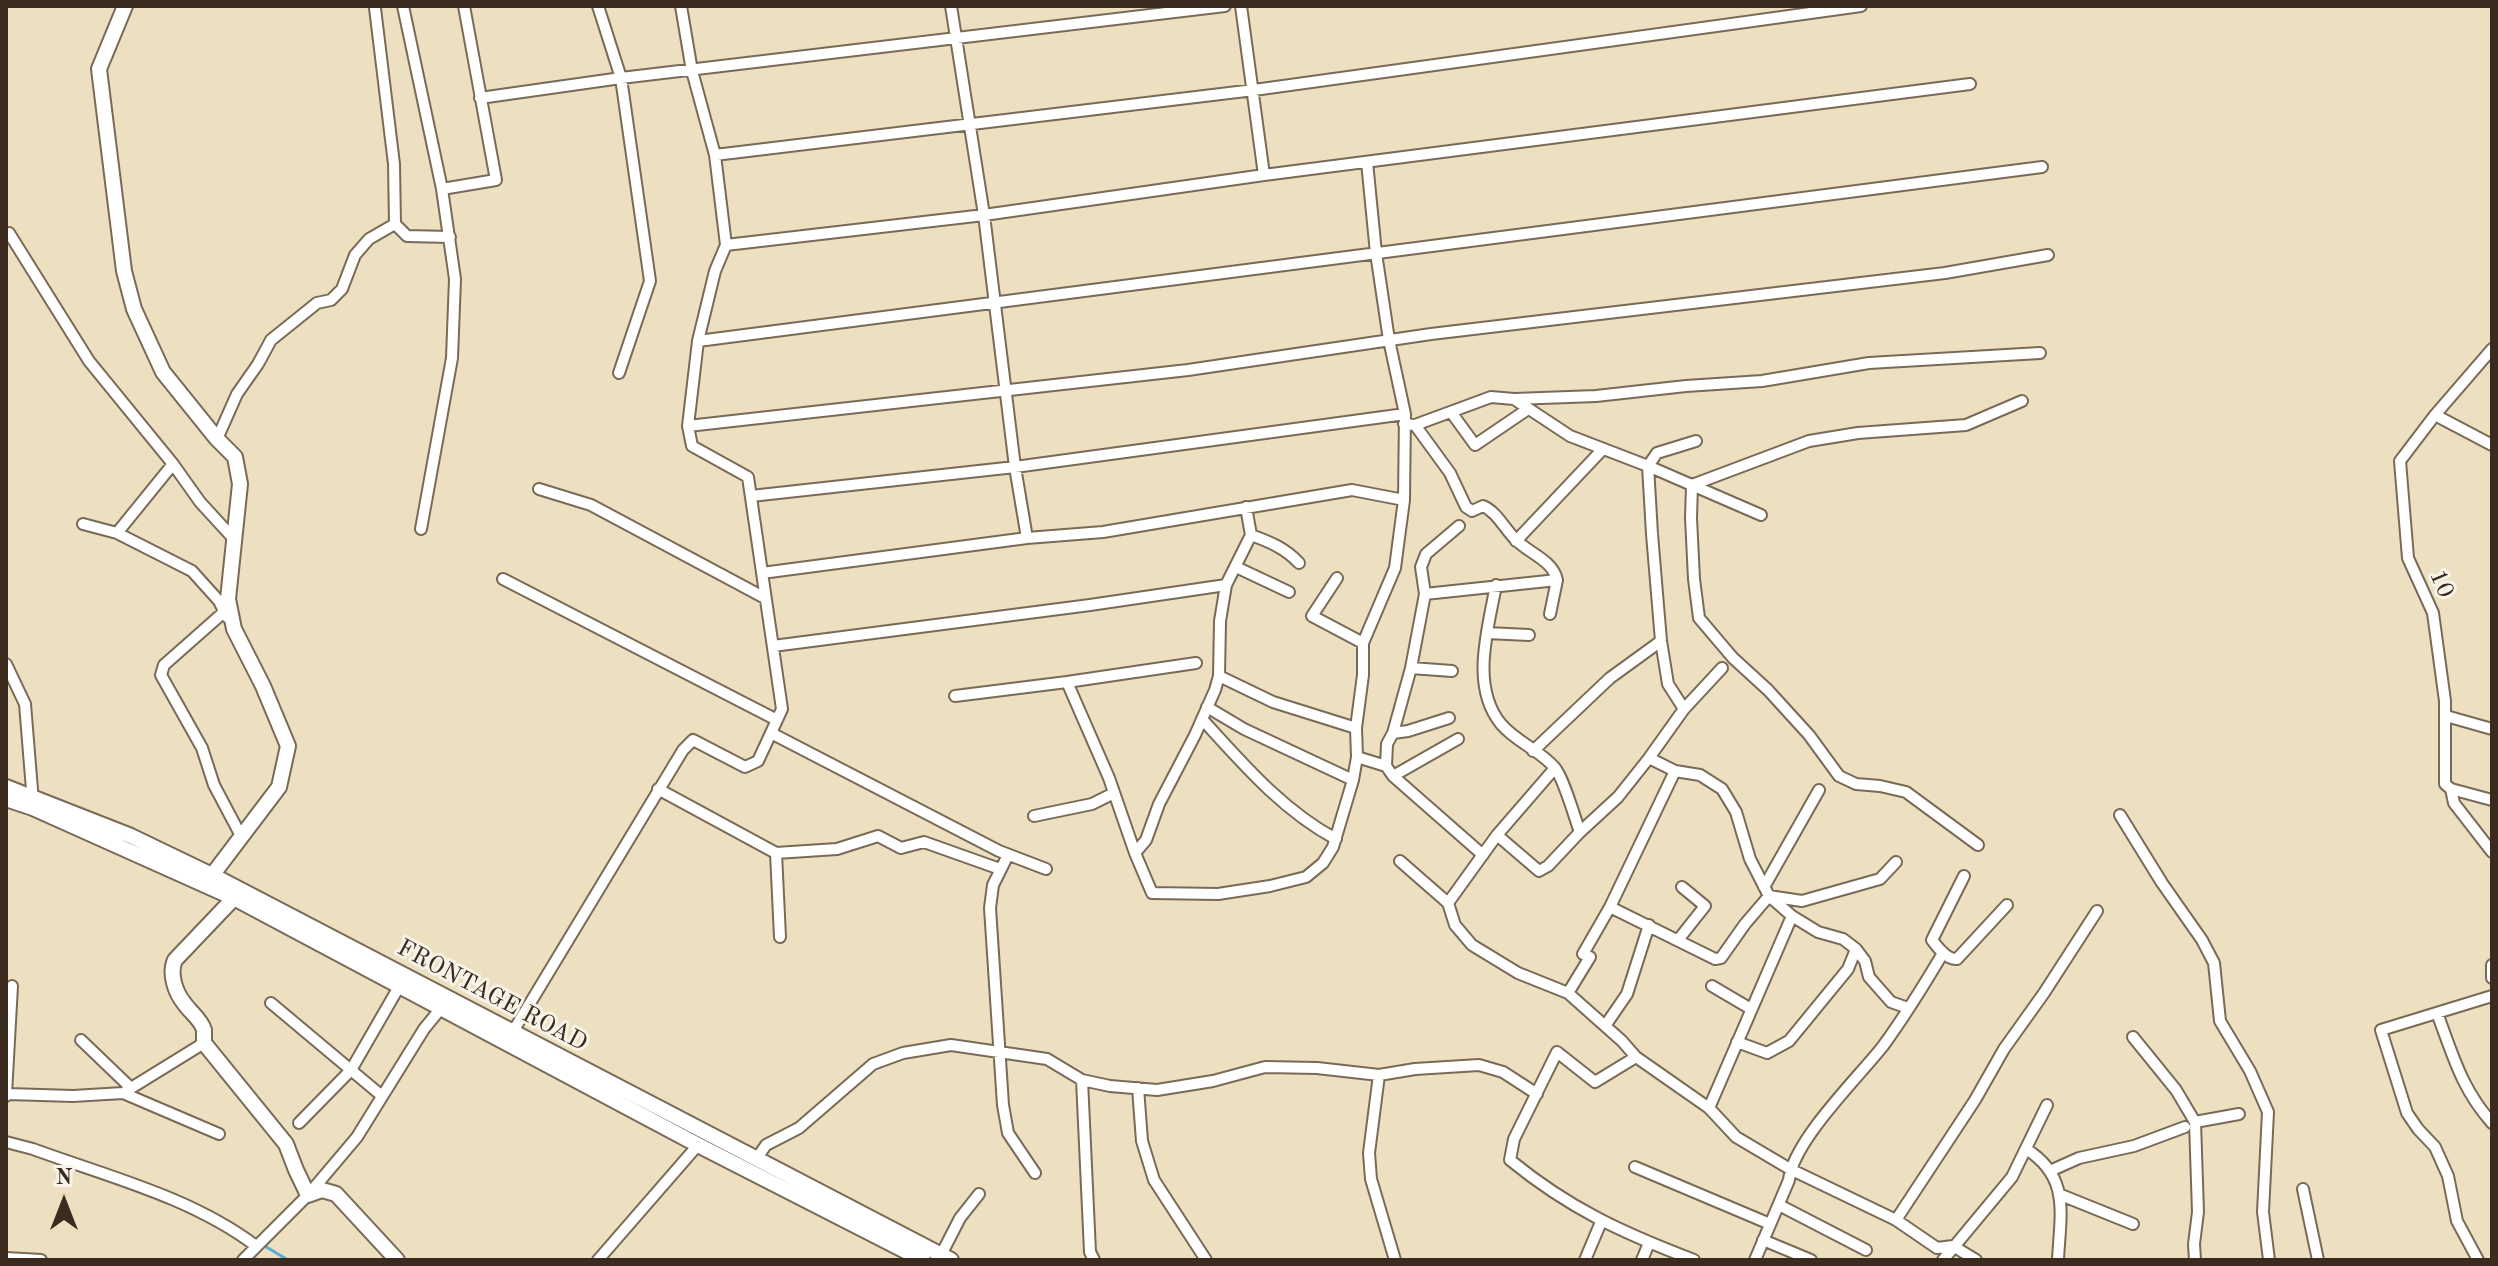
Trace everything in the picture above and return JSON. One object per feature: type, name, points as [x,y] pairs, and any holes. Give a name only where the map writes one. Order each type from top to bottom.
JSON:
[{"type":"main road","points":[[125,6],[99,69],[124,271],[134,309],[163,372],[235,457],[240,484],[228,599],[234,629],[263,686],[288,746],[279,787],[209,879],[234,898],[442,1007],[509,1038],[698,1145],[923,1260]]},
{"type":"main road","name":"FRONTAGE ROAD","points":[[6,787],[33,802],[131,836],[509,1038],[757,1158],[946,1257]]},
{"type":"main road","points":[[6,799],[33,802]]},
{"type":"main road","points":[[234,898],[171,967],[181,1001],[200,1022],[204,1043],[286,1144],[308,1195],[322,1190],[336,1194],[397,1260]]},
{"type":"street","points":[[403,6],[442,189],[455,279],[452,358],[421,529]]},
{"type":"street","points":[[442,189],[496,180],[464,6]]},
{"type":"street","points":[[598,6],[621,78],[650,281],[619,373]]},
{"type":"street","points":[[509,1038],[683,750],[693,740],[745,767],[758,761],[782,709],[748,477],[692,446],[688,426],[698,341],[715,271],[726,245],[715,155],[692,71],[681,6]]},
{"type":"street","points":[[951,6],[971,124],[1027,538]]},
{"type":"street","points":[[480,98],[621,78],[1225,6]]},
{"type":"street","points":[[1241,6],[1264,175]]},
{"type":"street","points":[[715,155],[1254,90],[1861,6]]},
{"type":"street","points":[[375,8],[394,164],[395,224],[407,236],[450,237]]},
{"type":"street","points":[[726,245],[984,215],[1264,175],[1970,84]]},
{"type":"street","points":[[1067,682],[1152,893],[1218,894],[1270,886],[1306,877],[1323,863],[1336,839],[1353,780],[1363,643],[1395,568],[1404,500],[1408,421],[1389,340],[1367,162]]},
{"type":"street","points":[[698,341],[2042,167]]},
{"type":"street","points":[[217,439],[237,394],[271,340],[317,303],[331,300],[342,289],[355,255],[369,239],[395,224]]},
{"type":"street","points":[[6,236],[9,233],[89,361],[200,502],[233,538]]},
{"type":"street","points":[[688,426],[1188,370],[1389,340],[1945,273],[2048,255]]},
{"type":"street","name":"10","points":[[2492,349],[2400,461],[2408,558],[2433,613],[2446,716],[2445,784],[2451,789],[2454,803],[2492,852]]},
{"type":"street","points":[[751,496],[1408,421],[1451,412],[1491,397],[1596,396],[1762,381],[1869,363],[2040,353]]},
{"type":"street","points":[[1514,399],[1570,436],[1761,515]]},
{"type":"street","points":[[1692,485],[1809,441],[1858,433],[1966,425],[2022,401]]},
{"type":"street","points":[[1451,412],[1475,445],[1528,409]]},
{"type":"street","points":[[2435,415],[2492,445]]},
{"type":"street","points":[[1408,421],[1450,473],[1466,507],[1472,511],[1483,506],[1490,509],[1516,541],[1553,569],[1557,580],[1550,614]]},
{"type":"street","points":[[1684,709],[1668,684],[1661,641],[1648,466],[1657,453],[1696,441]]},
{"type":"street","points":[[1516,541],[1602,450]]},
{"type":"street","points":[[117,533],[173,464]]},
{"type":"street","points":[[1692,485],[1694,579],[1699,618],[1733,658],[1768,690],[1809,735],[1839,776],[1856,784],[1906,792],[1978,845]]},
{"type":"street","points":[[539,489],[591,505],[765,598]]},
{"type":"street","points":[[762,573],[1159,524],[1352,490],[1404,500]]},
{"type":"street","points":[[1135,853],[1146,840],[1159,804],[1202,719],[1219,676],[1220,621],[1226,585],[1251,535],[1246,507]]},
{"type":"street","points":[[83,524],[117,533],[192,571],[219,601],[234,629]]},
{"type":"street","points":[[1389,771],[1387,744],[1393,733],[1411,668],[1425,594],[1421,567],[1426,554],[1459,526]]},
{"type":"street","points":[[1251,535],[1272,543],[1299,563]]},
{"type":"street","points":[[1236,567],[1289,592]]},
{"type":"street","points":[[1337,578],[1312,616],[1363,643]]},
{"type":"street","points":[[503,579],[777,720]]},
{"type":"street","points":[[1425,594],[1557,580]]},
{"type":"street","points":[[773,646],[1226,585]]},
{"type":"street","points":[[1496,585],[1487,633],[1484,687],[1487,701],[1501,724],[1555,768],[1580,832]]},
{"type":"street","points":[[224,612],[164,665],[161,675],[202,748],[214,785],[241,836]]},
{"type":"street","points":[[1487,633],[1529,635]]},
{"type":"street","points":[[1533,751],[1610,678],[1661,641]]},
{"type":"street","points":[[955,696],[1196,663]]},
{"type":"street","points":[[6,664],[25,704],[33,802]]},
{"type":"street","points":[[1411,668],[1452,671]]},
{"type":"street","points":[[1497,835],[1539,871],[1548,866],[1618,797],[1684,709],[1722,668]]},
{"type":"street","points":[[1219,676],[1273,702],[1356,728]]},
{"type":"street","points":[[1207,707],[1244,729],[1353,780]]},
{"type":"street","points":[[2446,716],[2492,729]]},
{"type":"street","points":[[1393,733],[1449,718]]},
{"type":"street","points":[[1202,719],[1253,776],[1279,799],[1336,839]]},
{"type":"street","points":[[771,733],[1008,855],[1046,869]]},
{"type":"street","points":[[1389,771],[1458,739]]},
{"type":"street","points":[[1357,757],[1389,771],[1483,855]]},
{"type":"street","points":[[1649,758],[1675,771],[1700,775],[1722,789],[1736,812],[1750,859],[1766,891],[1792,916],[1818,932],[1843,939],[1856,949],[1865,961],[1869,977],[1891,1002],[1908,1008]]},
{"type":"street","points":[[1448,903],[1497,835],[1555,768]]},
{"type":"street","points":[[1568,993],[1590,957],[1583,954],[1610,907],[1675,771]]},
{"type":"street","points":[[658,789],[776,853],[837,849],[878,836],[901,848],[924,842],[1000,869]]},
{"type":"street","points":[[2451,789],[2492,800]]},
{"type":"street","points":[[1610,907],[1719,959],[1766,891],[1819,790]]},
{"type":"street","points":[[1034,816],[1092,804],[1114,793]]},
{"type":"street","points":[[2120,815],[2214,963],[2220,1021],[2250,1071],[2268,1112],[2263,1212],[2269,1260]]},
{"type":"street","points":[[776,853],[780,937]]},
{"type":"street","points":[[1008,855],[993,885],[990,908],[1003,1105],[1008,1133],[1035,1173]]},
{"type":"street","points":[[1400,861],[1448,903],[1455,925],[1472,945],[1518,973],[1568,993],[1636,1057],[1709,1108],[1736,1137],[1790,1169],[1896,1220],[1937,1248],[1953,1246],[1976,1260]]},
{"type":"street","points":[[1766,891],[1802,901],[1880,879],[1896,862]]},
{"type":"street","points":[[1964,876],[1932,940],[1943,953],[1957,959],[2007,905]]},
{"type":"street","points":[[1678,940],[1705,906],[1682,887]]},
{"type":"street","points":[[1896,1220],[1975,1100],[2004,1049],[2097,911]]},
{"type":"street","points":[[1709,1108],[1792,916]]},
{"type":"street","points":[[1605,1026],[1627,994],[1649,925]]},
{"type":"street","points":[[1737,1042],[1767,1053],[1789,1041],[1848,969],[1856,949]]},
{"type":"street","points":[[1755,1260],[1789,1180],[1790,1169],[1809,1136],[1881,1048],[1943,953]]},
{"type":"street","points":[[2492,965],[2492,978]]},
{"type":"street","points":[[299,1123],[351,1070],[400,985]]},
{"type":"street","points":[[12,986],[7,1095],[73,1096],[127,1091],[204,1043]]},
{"type":"street","points":[[1712,986],[1751,1009]]},
{"type":"street","points":[[2478,1260],[2457,1221],[2448,1176],[2435,1147],[2407,1113],[2381,1030],[2492,996]]},
{"type":"street","points":[[271,1003],[382,1096]]},
{"type":"street","points":[[243,1260],[308,1195],[357,1137],[424,1029],[442,1007]]},
{"type":"street","points":[[2437,1013],[2462,1079],[2474,1102],[2492,1123]]},
{"type":"street","points":[[2133,1037],[2176,1090],[2190,1124],[2198,1212],[2195,1260]]},
{"type":"street","points":[[81,1040],[127,1091],[219,1134]]},
{"type":"street","points":[[757,1158],[766,1145],[799,1128],[873,1064],[903,1053],[951,1045],[1047,1059],[1093,1084],[1157,1090],[1213,1081],[1265,1067],[1317,1068],[1379,1075],[1479,1065],[1503,1072],[1537,1094]]},
{"type":"street","points":[[1636,1057],[1595,1082],[1557,1052],[1514,1139],[1510,1160],[1542,1186],[1601,1222],[1694,1260]]},
{"type":"street","points":[[1379,1075],[1369,1153],[1371,1179],[1395,1260]]},
{"type":"street","points":[[1082,1080],[1090,1252],[1094,1260]]},
{"type":"street","points":[[1138,1088],[1142,1141],[1154,1180],[1206,1260]]},
{"type":"street","points":[[1943,1260],[2012,1177],[2047,1105]]},
{"type":"street","points":[[2050,1171],[2079,1158],[2134,1146],[2190,1124],[2239,1114]]},
{"type":"street","points":[[6,1142],[194,1207],[256,1246]]},
{"type":"street","points":[[598,1260],[698,1145]]},
{"type":"street","points":[[2026,1149],[2050,1171],[2061,1195],[2058,1260]]},
{"type":"street","points":[[1635,1167],[1770,1224]]},
{"type":"street","points":[[2303,1189],[2318,1260]]},
{"type":"street","points":[[946,1257],[960,1218],[979,1194]]},
{"type":"street","points":[[2061,1195],[2133,1224]]},
{"type":"street","points":[[1779,1205],[1866,1250]]},
{"type":"street","points":[[1585,1260],[1601,1222]]},
{"type":"street","points":[[1763,1240],[1811,1260]]},
{"type":"street","points":[[1642,1260],[1649,1243]]},
{"type":"street","points":[[6,1258],[41,1260]]},
{"type":"waterway","points":[[263,1245],[288,1260]]}]
